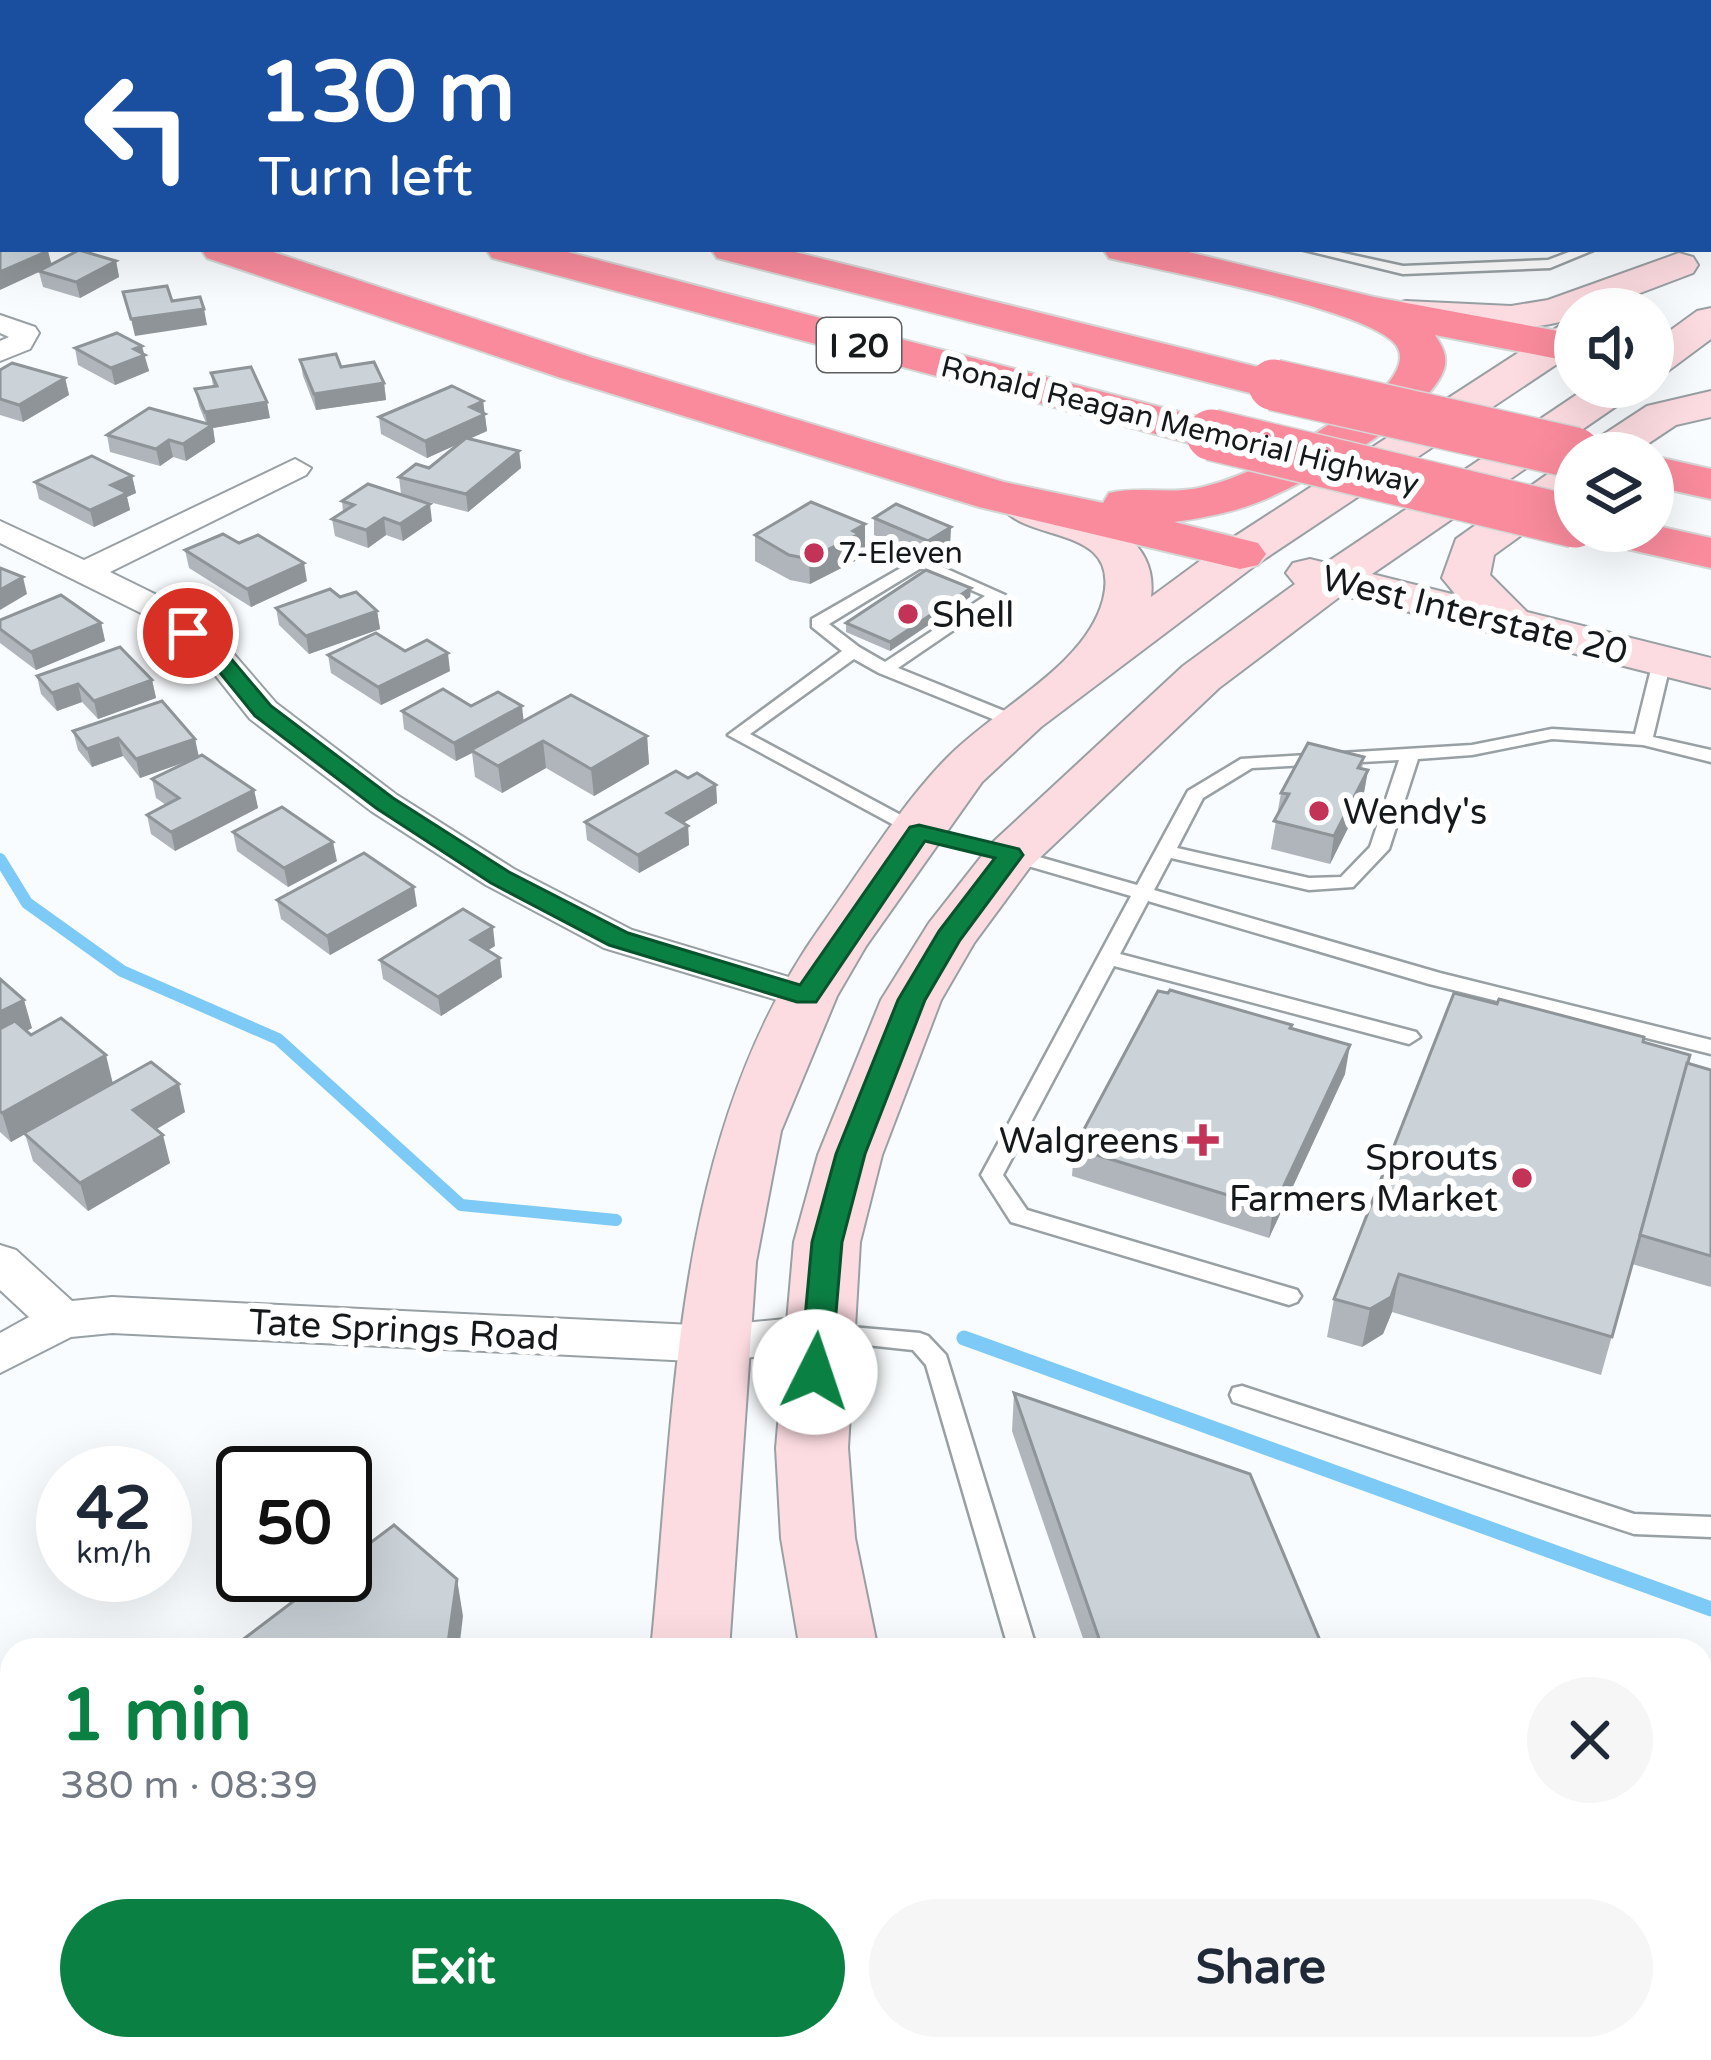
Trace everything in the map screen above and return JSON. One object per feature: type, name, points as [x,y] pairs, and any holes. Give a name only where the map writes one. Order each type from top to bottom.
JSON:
[{"type":"highway","points":[[229,252],[272,270],[666,396],[997,496],[1047,504],[1240,554]]},
{"type":"highway","name":"Ronald Reagan Memorial Highway","points":[[519,252],[1212,435],[1554,517]]},
{"type":"highway","name":"Ronald Reagan Memorial Highway","points":[[744,252],[1274,385],[1554,448]]},
{"type":"highway","points":[[1136,252],[1374,310],[1554,340]]},
{"type":"highway","points":[[666,396],[724,404],[1012,480],[1134,506],[1171,507],[1238,496],[1402,395],[1425,365],[1423,351],[1413,336],[1374,310]]},
{"type":"highway","points":[[1674,545],[1711,553]]},
{"type":"main road","points":[[1374,310],[1511,318],[1556,311],[1702,253]]},
{"type":"main road","points":[[1646,288],[1702,253]]},
{"type":"main road","points":[[1674,349],[1711,320]]},
{"type":"main road","points":[[691,1638],[722,1262],[750,1131],[807,996],[963,771],[1016,722],[1240,554],[1554,352]]},
{"type":"main road","points":[[1674,371],[1711,381]]},
{"type":"main road","points":[[1637,432],[1662,416],[1711,404]]},
{"type":"main road","points":[[837,1638],[818,1538],[813,1471],[817,1334],[827,1242],[850,1154],[911,1000],[949,937],[1010,855],[1201,677],[1333,580],[1585,408]]},
{"type":"main road","points":[[1509,622],[1466,578],[1472,549],[1554,490]]},
{"type":"main road","points":[[997,496],[1100,536],[1121,560],[1132,593],[1127,608],[1122,622],[1084,669]]},
{"type":"main road","name":"West Interstate 20","points":[[1240,554],[1711,673]]},
{"type":"main road","points":[[1201,677],[1278,637],[1333,623],[1509,622]]},
{"type":"main road","points":[[919,832],[1010,855]]},
{"type":"street","points":[[0,352],[20,343],[13,328]]},
{"type":"street","points":[[87,571],[296,468]]},
{"type":"street","points":[[0,530],[155,607],[220,659],[263,711],[385,803],[500,877],[618,939],[807,996]]},
{"type":"street","points":[[0,1262],[62,1320]]},
{"type":"street","name":"Tate Springs Road","points":[[0,1355],[62,1320],[112,1315],[713,1343],[817,1334]]},
{"type":"lane","points":[[1321,252],[1403,270],[1550,264],[1581,252]]},
{"type":"lane","points":[[885,669],[997,595],[920,562],[818,623],[885,669],[1016,722]]},
{"type":"lane","points":[[853,651],[737,735],[919,832]]},
{"type":"lane","points":[[1643,740],[1661,661]]},
{"type":"lane","points":[[1288,1296],[1019,1216],[992,1175],[1195,795],[1248,764],[1472,750],[1552,734],[1643,740],[1711,756]]},
{"type":"lane","points":[[1166,851],[1309,884],[1346,883],[1379,850],[1410,754]]},
{"type":"lane","points":[[1010,855],[1436,979],[1711,1047]]},
{"type":"lane","points":[[1109,958],[1409,1037]]},
{"type":"lane","points":[[817,1334],[920,1342],[937,1361],[1019,1638]]},
{"type":"lane","points":[[1242,1395],[1634,1524],[1711,1527]]},
{"type":"building","points":[[0,252],[46,252],[0,272]]},
{"type":"building","points":[[75,252],[116,261],[76,282],[39,271]]},
{"type":"building","points":[[167,286],[172,301],[200,297],[204,309],[131,319],[123,292]]},
{"type":"building","points":[[117,333],[142,346],[134,349],[145,355],[111,368],[75,348]]},
{"type":"building","points":[[336,354],[341,367],[374,362],[384,383],[314,394],[300,360]]},
{"type":"building","points":[[12,363],[65,378],[19,405],[0,399],[0,370]]},
{"type":"building","points":[[251,367],[267,402],[205,412],[195,389],[217,386],[211,373]]},
{"type":"building","points":[[452,386],[483,401],[470,407],[485,414],[425,441],[379,417]]},
{"type":"building","points":[[149,408],[212,425],[183,444],[169,440],[156,449],[107,435]]},
{"type":"building","points":[[466,438],[519,451],[466,494],[399,477],[416,464],[429,468]]},
{"type":"building","points":[[92,456],[132,476],[111,485],[127,493],[90,510],[35,482]]},
{"type":"building","points":[[368,484],[430,504],[400,524],[384,518],[366,530],[332,519],[354,505],[342,501]]},
{"type":"building","points":[[811,502],[865,524],[853,531],[859,534],[809,559],[789,555],[755,535]]},
{"type":"building","points":[[896,504],[951,527],[928,541],[874,518]]},
{"type":"building","points":[[223,534],[239,543],[258,535],[304,563],[247,589],[185,550]]},
{"type":"building","points":[[0,568],[23,577],[0,590]]},
{"type":"building","name":"Shell","points":[[926,570],[971,588],[890,642],[846,623]]},
{"type":"building","points":[[330,589],[340,597],[356,592],[377,611],[306,636],[276,608]]},
{"type":"building","points":[[61,595],[101,623],[31,652],[0,629],[0,620]]},
{"type":"building","points":[[376,633],[405,651],[427,640],[448,653],[378,687],[328,655]]},
{"type":"building","points":[[120,647],[152,680],[94,701],[78,684],[52,693],[37,676]]},
{"type":"building","points":[[443,689],[471,706],[498,692],[522,706],[454,743],[402,711]]},
{"type":"building","points":[[571,695],[647,736],[591,769],[543,741],[498,766],[471,750]]},
{"type":"building","points":[[162,701],[195,739],[136,759],[118,738],[87,749],[73,731]]},
{"type":"building","name":"Wendy's","points":[[1308,743],[1364,757],[1358,768],[1368,770],[1334,836],[1274,821],[1289,794],[1281,793]]},
{"type":"building","points":[[202,755],[254,790],[171,832],[147,815],[179,798],[152,779]]},
{"type":"building","points":[[676,771],[688,778],[697,773],[716,785],[667,813],[688,826],[638,855],[585,822]]},
{"type":"building","points":[[282,807],[333,842],[284,868],[233,832]]},
{"type":"building","points":[[364,853],[414,887],[327,936],[277,900]]},
{"type":"building","points":[[463,909],[493,927],[471,940],[500,958],[438,997],[380,960]]},
{"type":"building","points":[[0,979],[24,1000],[0,1012]]},
{"type":"building","name":"Walgreens","points":[[1170,990],[1350,1045],[1273,1209],[1074,1148],[1158,991]]},
{"type":"building","name":"Sprouts Farmers Market","points":[[1454,993],[1497,1004],[1499,999],[1644,1037],[1643,1042],[1690,1055],[1612,1337],[1399,1274],[1391,1297],[1370,1309],[1334,1299]]},
{"type":"building","points":[[61,1018],[106,1055],[2,1113],[0,1029],[15,1021],[31,1035]]},
{"type":"building","points":[[151,1062],[179,1084],[133,1110],[163,1135],[80,1183],[24,1133]]},
{"type":"building","points":[[1687,1063],[1711,1070],[1711,1256],[1640,1235]]},
{"type":"building","points":[[1014,1393],[1250,1474],[1319,1638],[1099,1638]]},
{"type":"building","points":[[394,1525],[457,1579],[449,1638],[245,1638],[292,1602],[372,1602],[372,1542]]},
{"type":"waterway","points":[[0,859],[27,903],[122,971],[278,1039],[461,1205],[616,1220]]},
{"type":"waterway","points":[[964,1338],[1711,1609]]},
{"type":"place","name":"7-Eleven","points":[[814,553]]},
{"type":"place","name":"Shell","points":[[908,614]]},
{"type":"place","name":"Wendy's","points":[[1319,811]]},
{"type":"place","name":"Walgreens","points":[[1203,1140]]},
{"type":"place","name":"Sprouts Farmers Market","points":[[1522,1178]]},
{"type":"route","points":[[188,633],[220,659],[263,711],[385,803],[500,877],[618,939],[807,996],[840,941],[919,832],[1010,855],[949,937],[911,1000],[850,1154],[827,1242],[815,1372]]}]
